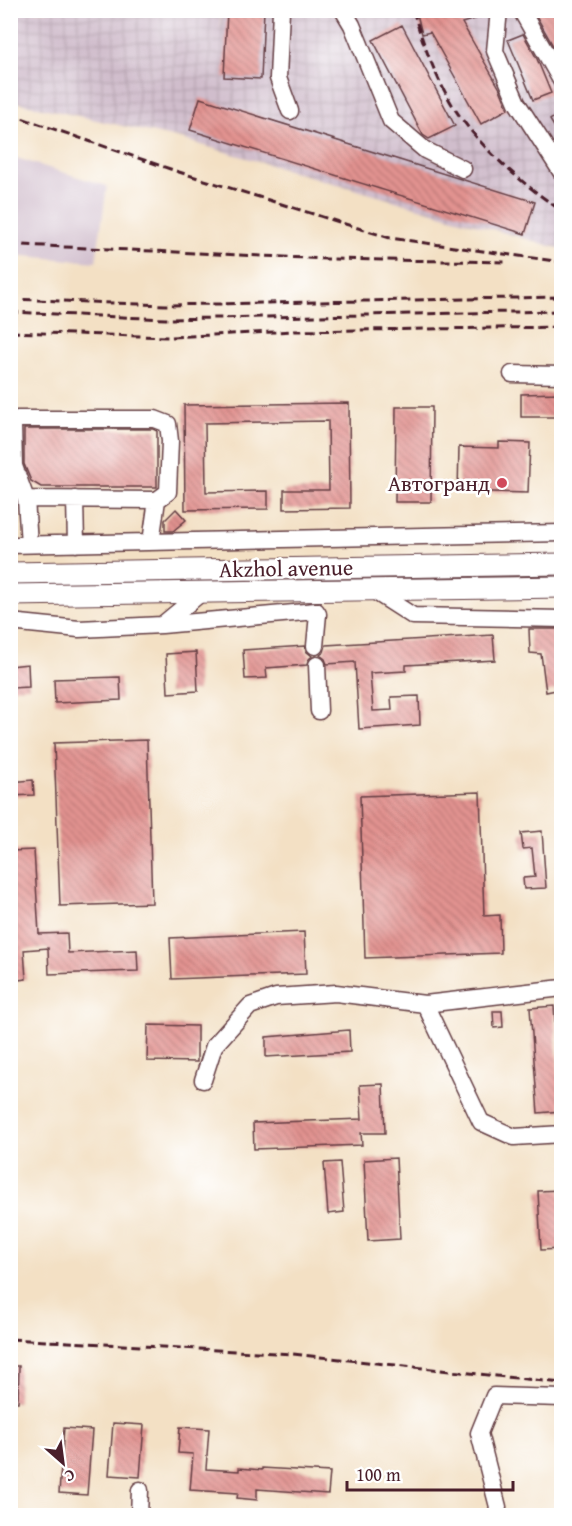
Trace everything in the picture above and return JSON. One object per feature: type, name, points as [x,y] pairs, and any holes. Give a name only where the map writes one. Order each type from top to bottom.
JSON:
[{"type":"main road","name":"Akzhol avenue","points":[[10,573],[561,564]]},
{"type":"main road","points":[[314,567],[315,590]]},
{"type":"main road","name":"Akzhol avenue","points":[[10,595],[561,587]]},
{"type":"street","points":[[281,10],[278,78],[290,111]]},
{"type":"street","points":[[343,10],[352,25],[391,121],[425,150],[463,169]]},
{"type":"street","points":[[499,10],[495,51],[517,103],[561,173]]},
{"type":"street","points":[[521,10],[561,82]]},
{"type":"street","points":[[512,374],[561,375]]},
{"type":"street","points":[[26,499],[157,500],[168,492],[170,441],[168,424],[155,419],[17,419],[13,424],[14,466],[26,499],[29,544]]},
{"type":"street","points":[[75,499],[76,543]]},
{"type":"street","points":[[151,542],[157,500]]},
{"type":"street","points":[[10,545],[561,533]]},
{"type":"street","points":[[371,589],[412,616],[561,619]]},
{"type":"street","points":[[162,625],[202,592]]},
{"type":"street","points":[[10,622],[79,629],[162,625],[316,611],[318,614],[315,646]]},
{"type":"street","points":[[317,665],[320,711]]},
{"type":"street","points":[[203,1080],[214,1046],[250,1006],[276,997],[336,993],[425,1004],[561,988]]},
{"type":"street","points":[[425,1004],[481,1122],[514,1137],[561,1134]]},
{"type":"street","points":[[496,1515],[498,1507],[479,1433],[494,1396],[561,1398]]},
{"type":"street","points":[[139,1515],[140,1490]]},
{"type":"shaded area","points":[[11,11],[220,11],[220,33],[221,11],[561,11],[561,249],[181,139],[11,101]]},
{"type":"shaded area","points":[[10,156],[107,186],[96,262],[11,255]]},
{"type":"building","points":[[227,10],[264,10],[261,79],[224,77]]},
{"type":"building","points":[[416,10],[488,10],[488,15],[462,23],[500,89],[508,109],[481,124],[430,32],[422,34]]},
{"type":"building","points":[[533,10],[561,10],[561,60]]},
{"type":"building","points":[[402,25],[455,126],[429,139],[423,135],[373,40]]},
{"type":"building","points":[[523,34],[537,59],[551,93],[533,100],[508,40]]},
{"type":"building","points":[[200,98],[535,202],[525,234],[190,130]]},
{"type":"building","points":[[561,112],[561,138],[550,120]]},
{"type":"building","points":[[561,393],[561,417],[521,417],[521,394]]},
{"type":"building","points":[[349,403],[350,508],[284,509],[284,490],[329,490],[328,421],[205,423],[206,492],[268,491],[268,509],[185,510],[184,405]]},
{"type":"building","points":[[396,407],[432,407],[431,502],[395,502]]},
{"type":"building","points":[[24,429],[153,429],[157,431],[157,487],[41,487],[31,481],[24,464]]},
{"type":"building","points":[[499,442],[530,443],[528,493],[458,491],[459,447],[499,448]]},
{"type":"building","points":[[176,509],[186,520],[173,531],[165,531],[165,520]]},
{"type":"building","points":[[529,629],[558,629],[561,689],[546,692],[541,654],[530,653]]},
{"type":"building","points":[[493,635],[495,660],[406,665],[406,671],[370,673],[373,711],[392,710],[391,697],[419,696],[420,725],[359,729],[355,662],[327,664],[320,655],[324,652],[326,645]]},
{"type":"building","points":[[305,646],[306,651],[312,656],[307,665],[266,668],[267,678],[245,679],[243,650]]},
{"type":"building","points":[[196,652],[198,691],[168,693],[166,654]]},
{"type":"building","points":[[28,664],[29,687],[10,688],[10,666]]},
{"type":"building","points":[[120,677],[121,700],[55,703],[54,679]]},
{"type":"building","points":[[147,740],[152,903],[60,906],[54,743]]},
{"type":"building","points":[[33,780],[34,795],[10,796],[10,782]]},
{"type":"building","points":[[480,792],[484,916],[500,915],[501,953],[365,958],[360,796]]},
{"type":"building","points":[[542,831],[546,888],[524,889],[523,878],[535,877],[532,848],[523,849],[521,833]]},
{"type":"building","points":[[34,850],[39,934],[67,933],[68,953],[137,950],[138,971],[49,974],[48,948],[24,950],[26,979],[10,981],[10,851]]},
{"type":"building","points":[[304,932],[306,974],[172,979],[170,938]]},
{"type":"building","points":[[554,1006],[561,1111],[538,1113],[530,1008]]},
{"type":"building","points":[[493,1011],[502,1011],[503,1027],[494,1028]]},
{"type":"building","points":[[148,1025],[197,1026],[197,1062],[147,1061]]},
{"type":"building","points":[[349,1030],[350,1052],[266,1057],[266,1037]]},
{"type":"building","points":[[383,1084],[385,1133],[361,1133],[362,1145],[254,1149],[253,1123],[362,1119],[360,1085]]},
{"type":"building","points":[[396,1158],[400,1239],[368,1241],[364,1160]]},
{"type":"building","points":[[340,1162],[344,1212],[328,1214],[324,1163]]},
{"type":"building","points":[[561,1190],[561,1249],[541,1250],[538,1191]]},
{"type":"building","points":[[10,1366],[19,1366],[18,1402],[10,1402]]},
{"type":"building","points":[[113,1423],[144,1425],[140,1477],[109,1475]]},
{"type":"building","points":[[180,1427],[209,1429],[206,1469],[239,1471],[239,1468],[262,1470],[262,1468],[330,1472],[328,1494],[257,1489],[257,1500],[237,1498],[238,1493],[190,1490],[193,1454],[178,1453]]},
{"type":"building","points":[[64,1428],[92,1430],[87,1495],[59,1493]]},
{"type":"railway","points":[[413,10],[434,68],[460,117],[500,162],[562,211]]},
{"type":"railway","points":[[10,114],[179,172],[390,238],[562,262]]},
{"type":"railway","points":[[10,243],[327,259],[507,262]]},
{"type":"railway","points":[[10,299],[166,305],[562,297]]},
{"type":"railway","points":[[10,312],[166,319],[562,311]]},
{"type":"railway","points":[[10,332],[170,337],[294,331],[562,327]]},
{"type":"railway","points":[[10,1339],[293,1354],[562,1383]]},
{"type":"place","name":"Автогранд","points":[[502,483]]}]
